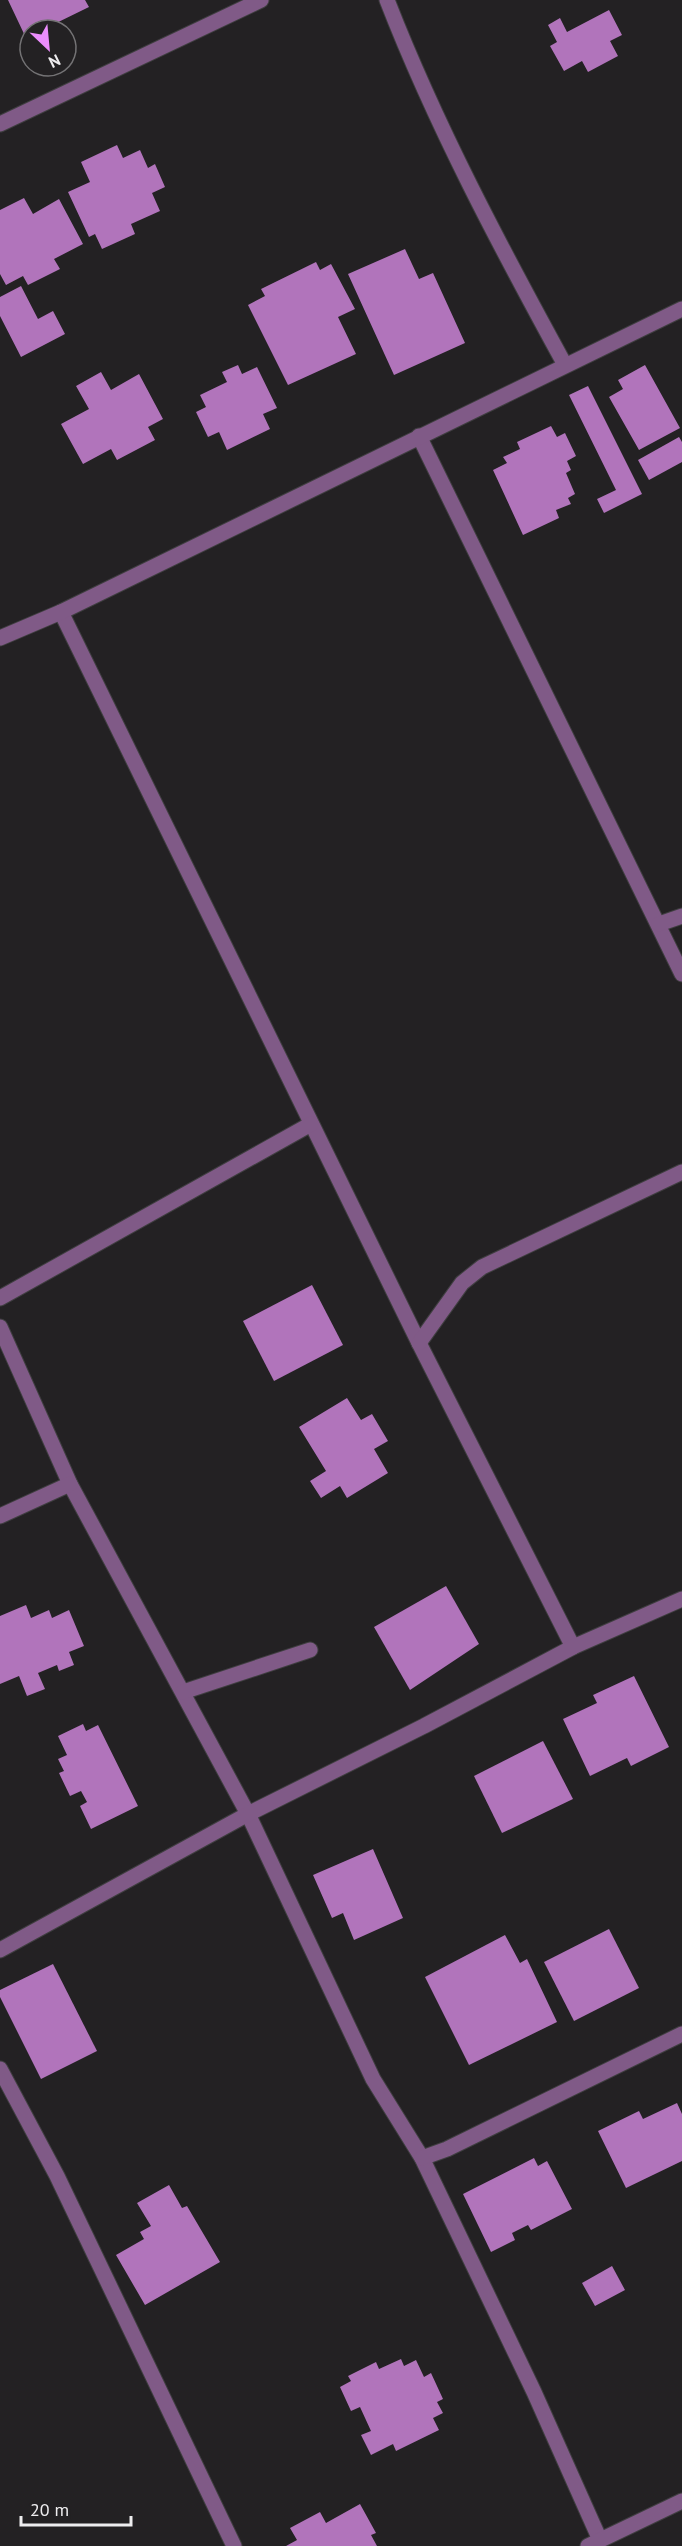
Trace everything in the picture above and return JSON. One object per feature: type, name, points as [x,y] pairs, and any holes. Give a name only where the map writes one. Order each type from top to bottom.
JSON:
[{"type":"street","points":[[0,124],[261,0]]},
{"type":"street","points":[[387,0],[418,79],[448,142],[565,365]]},
{"type":"street","points":[[0,638],[61,612],[682,309]]},
{"type":"street","points":[[419,436],[682,974]]},
{"type":"street","points":[[61,612],[419,1343],[573,1647]]},
{"type":"street","points":[[659,924],[682,916]]},
{"type":"street","points":[[0,1298],[311,1124]]},
{"type":"street","points":[[419,1343],[462,1283],[482,1267],[682,1172]]},
{"type":"street","points":[[0,1327],[70,1484],[248,1814],[374,2079],[422,2158],[534,2391],[594,2543],[682,2501]]},
{"type":"street","points":[[0,1516],[70,1484]]},
{"type":"street","points":[[0,1950],[248,1814],[573,1647],[682,1599]]},
{"type":"street","points":[[183,1692],[310,1650]]},
{"type":"street","points":[[422,2158],[447,2149],[682,2034]]},
{"type":"street","points":[[0,2068],[57,2176],[234,2546]]},
{"type":"building","points":[[8,0],[85,0],[89,7],[67,18],[18,18],[18,21]]},
{"type":"building","points":[[609,10],[622,35],[610,41],[618,56],[588,72],[582,61],[564,71],[550,46],[557,42],[548,25],[560,18],[567,32]]},
{"type":"building","points":[[117,145],[123,158],[140,150],[148,168],[155,164],[165,187],[152,193],[160,211],[131,224],[135,234],[102,249],[95,234],[89,237],[68,192],[90,182],[81,162]]},
{"type":"building","points":[[24,198],[33,214],[59,199],[83,244],[54,259],[60,269],[28,285],[23,276],[6,285],[0,274],[0,210]]},
{"type":"building","points":[[405,249],[419,279],[433,273],[465,343],[394,375],[348,274]]},
{"type":"building","points":[[316,262],[320,270],[331,264],[355,309],[338,317],[356,354],[288,385],[248,305],[265,296],[261,289]]},
{"type":"building","points":[[21,286],[38,319],[53,311],[65,334],[21,357],[0,316],[0,297]]},
{"type":"building","points":[[238,365],[242,374],[257,367],[277,408],[263,414],[270,429],[227,450],[219,432],[208,437],[196,412],[206,407],[200,395],[227,382],[222,372]]},
{"type":"building","points":[[645,365],[680,428],[639,450],[609,397],[623,389],[618,380]]},
{"type":"building","points":[[101,372],[111,390],[139,374],[163,419],[148,427],[155,440],[117,460],[111,449],[83,464],[61,424],[89,409],[76,386]]},
{"type":"building","points":[[588,386],[642,494],[604,513],[597,499],[616,490],[569,395]]},
{"type":"building","points":[[551,426],[557,437],[565,433],[576,456],[567,461],[571,470],[566,473],[575,494],[568,498],[571,504],[556,510],[559,518],[523,535],[493,470],[507,463],[503,457],[520,449],[517,442]]},
{"type":"building","points":[[679,437],[682,442],[682,462],[649,480],[638,460]]},
{"type":"building","points":[[312,1285],[343,1345],[274,1381],[243,1321]]},
{"type":"building","points":[[347,1398],[361,1420],[372,1414],[388,1441],[374,1449],[388,1473],[347,1498],[340,1486],[321,1498],[310,1481],[326,1471],[299,1427]]},
{"type":"building","points":[[446,1586],[479,1644],[410,1690],[374,1627]]},
{"type":"building","points":[[26,1605],[31,1618],[49,1610],[52,1618],[69,1610],[84,1646],[69,1652],[74,1665],[59,1671],[57,1665],[38,1673],[45,1689],[27,1696],[19,1676],[0,1684],[0,1616]]},
{"type":"building","points":[[634,1676],[669,1747],[631,1766],[627,1758],[590,1776],[563,1719],[597,1703],[593,1695]]},
{"type":"building","points":[[83,1724],[86,1731],[98,1725],[138,1806],[91,1829],[80,1806],[87,1802],[81,1791],[70,1796],[59,1773],[64,1771],[58,1759],[67,1755],[58,1736]]},
{"type":"building","points":[[543,1741],[573,1799],[502,1833],[474,1776]]},
{"type":"building","points":[[373,1849],[403,1918],[354,1940],[343,1913],[332,1918],[313,1875]]},
{"type":"building","points":[[609,1929],[639,1988],[574,2021],[544,1962]]},
{"type":"building","points":[[505,1935],[520,1963],[527,1959],[557,2022],[469,2065],[425,1977]]},
{"type":"building","points":[[53,1964],[97,2051],[41,2079],[0,1997],[0,1990]]},
{"type":"building","points":[[677,2103],[682,2114],[682,2161],[626,2188],[598,2131],[639,2111],[643,2119]]},
{"type":"building","points":[[534,2158],[538,2166],[547,2161],[572,2209],[531,2230],[528,2225],[512,2233],[515,2240],[491,2252],[463,2194]]},
{"type":"building","points":[[169,2185],[182,2208],[187,2206],[220,2262],[145,2305],[116,2255],[144,2239],[140,2232],[151,2226],[137,2203]]},
{"type":"building","points":[[612,2266],[625,2290],[595,2306],[582,2283]]},
{"type":"building","points":[[401,2359],[404,2366],[416,2360],[424,2377],[431,2373],[443,2399],[437,2402],[443,2413],[433,2418],[439,2430],[396,2451],[393,2444],[371,2455],[361,2435],[371,2431],[360,2407],[351,2411],[340,2387],[351,2381],[348,2376],[376,2362],[379,2369]]},
{"type":"building","points":[[360,2504],[376,2533],[371,2535],[377,2546],[286,2546],[297,2540],[290,2528],[320,2512],[326,2523]]}]
